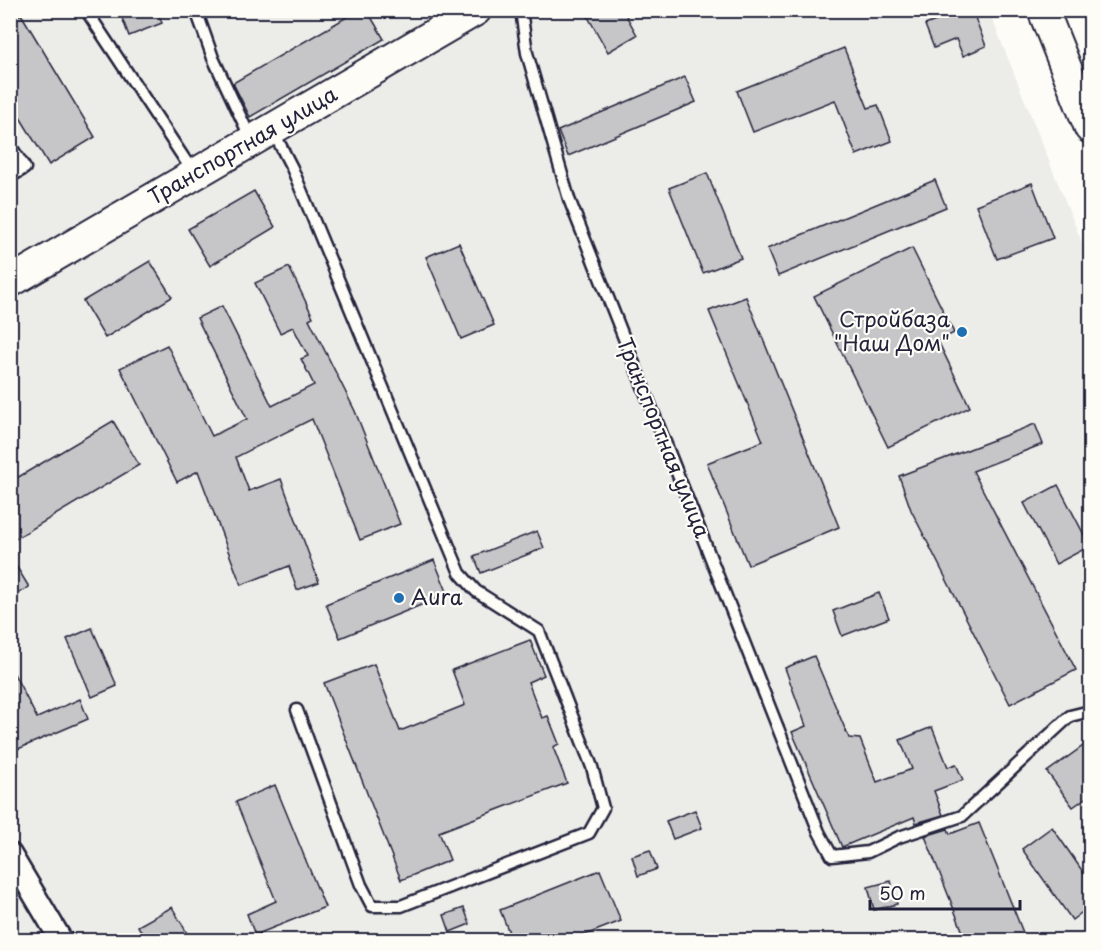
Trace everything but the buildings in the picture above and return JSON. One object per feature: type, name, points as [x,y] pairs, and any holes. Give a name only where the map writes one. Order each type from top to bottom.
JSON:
[{"type":"street","name":"Транспортная улица","points":[[10,282],[476,10]]},
{"type":"street","points":[[1043,10],[1090,128]]},
{"type":"street","points":[[10,854],[61,940]]},
{"type":"lane","points":[[86,10],[195,175]]},
{"type":"lane","points":[[196,10],[213,58],[262,135],[297,179],[460,573],[476,591],[539,631],[592,767],[603,808],[589,833],[400,906],[372,906],[361,885],[297,710]]},
{"type":"lane","name":"Транспортная улица","points":[[521,10],[527,53],[569,199],[819,832],[832,856],[868,852],[899,837],[962,816],[1070,716],[1090,711]]},
{"type":"lane","points":[[10,145],[25,168],[10,177]]},
{"type":"shaded area","points":[[10,11],[989,11],[1090,263],[1090,940],[11,940]]},
{"type":"place","name":"Стройбаза \"Наш Дом\"","points":[[962,332]]},
{"type":"place","name":"Aura","points":[[399,598]]}]
